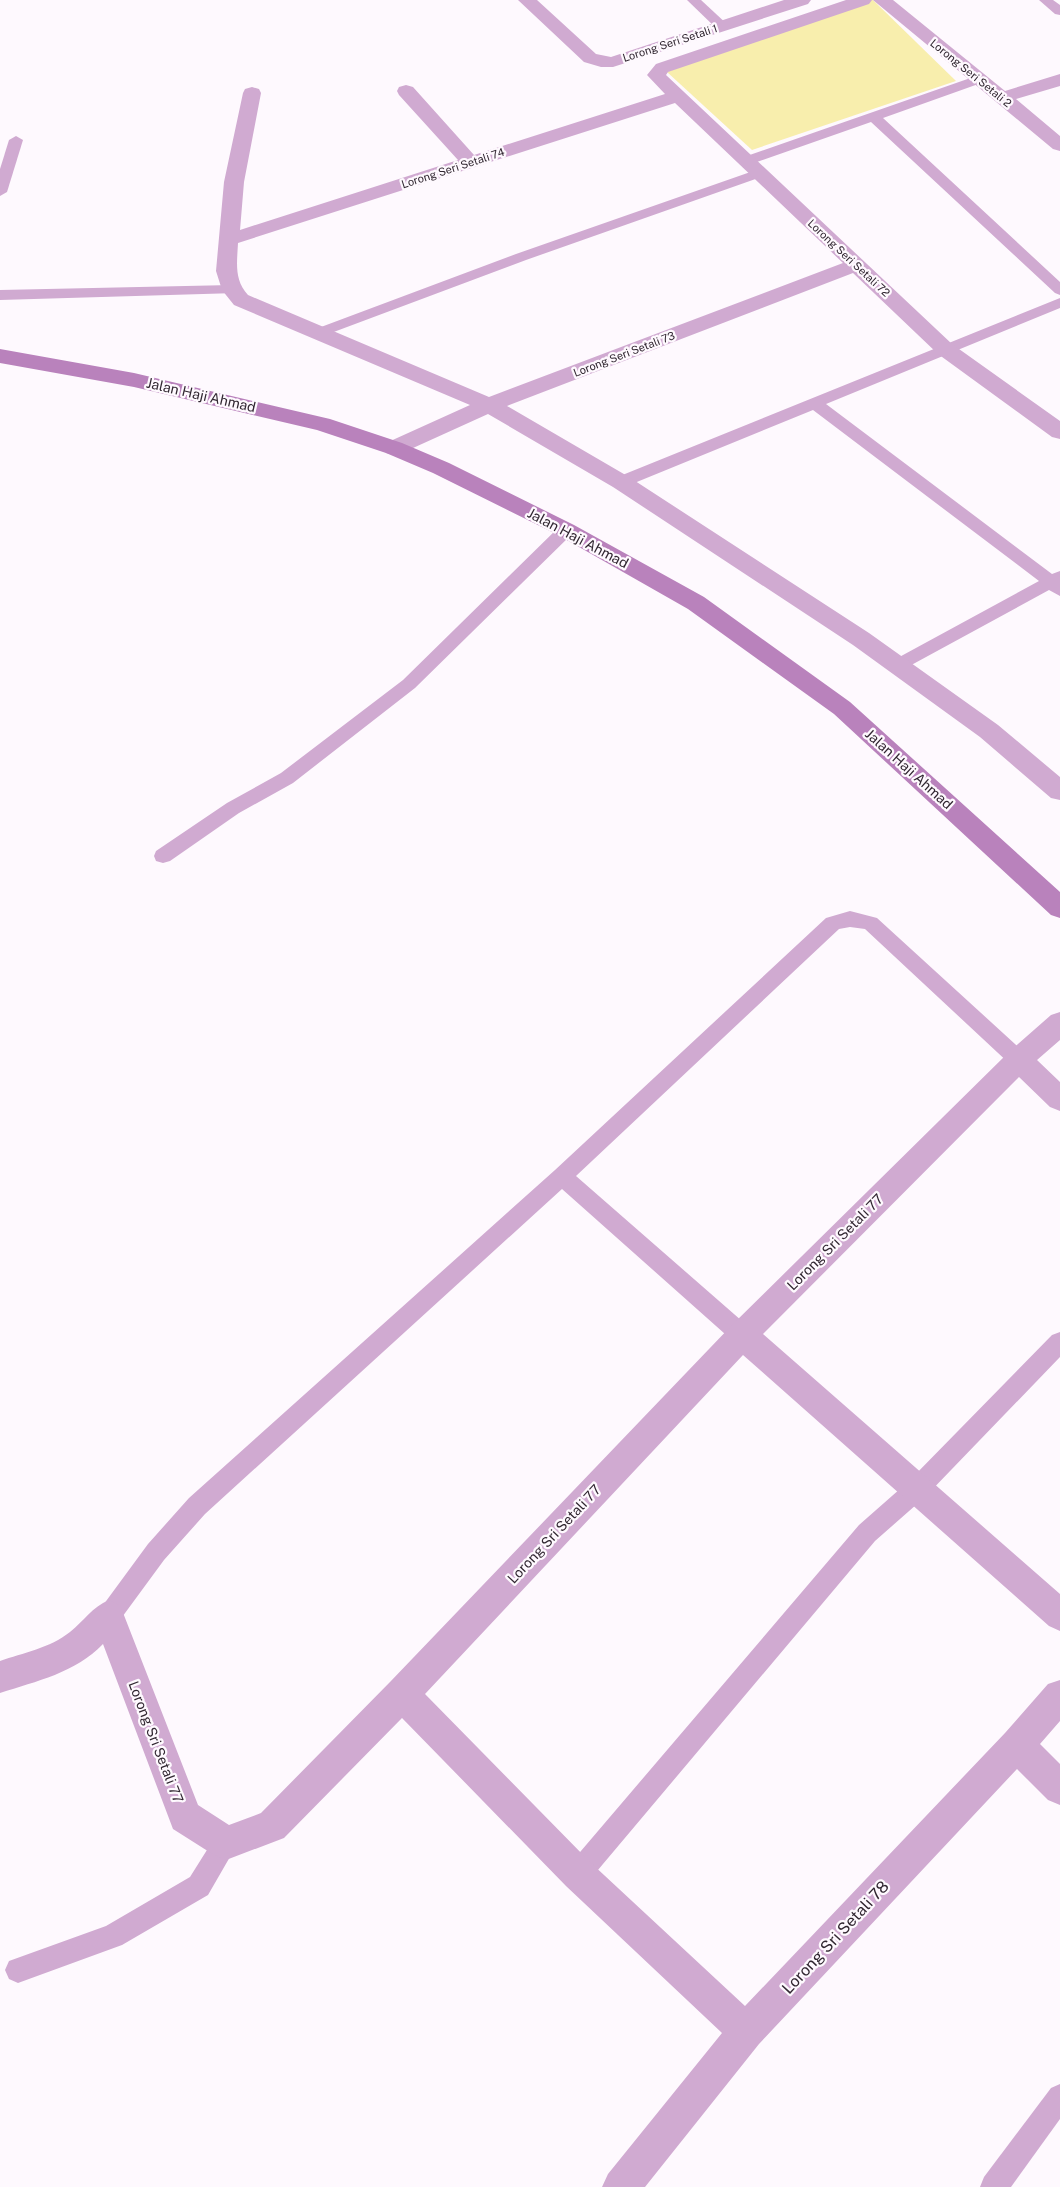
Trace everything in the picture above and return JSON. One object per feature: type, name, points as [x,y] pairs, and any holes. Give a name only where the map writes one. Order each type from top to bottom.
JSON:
[{"type":"street","name":"Lorong Seri Setali 1","points":[[527,0],[590,58],[601,62],[613,62],[802,0]]},
{"type":"street","name":"Lorong Seri Setali 72","points":[[863,0],[662,68],[656,75],[945,349],[1060,432]]},
{"type":"street","name":"Lorong Seri Setali 2","points":[[882,0],[1060,145]]},
{"type":"street","points":[[1001,98],[1060,80]]},
{"type":"street","points":[[406,91],[470,162]]},
{"type":"street","points":[[252,93],[234,182],[226,271],[232,290],[241,300],[489,405],[621,482],[898,665],[989,731],[1060,791]]},
{"type":"street","name":"Lorong Seri Setali 74","points":[[228,240],[677,96]]},
{"type":"street","name":"Lorong Seri Setali 73","points":[[394,448],[489,405],[856,265]]},
{"type":"street","name":"Jalan Haji Ahmad","points":[[0,356],[134,380],[322,424],[394,448],[441,468],[566,530],[696,604],[842,708],[1060,908]]},
{"type":"street","name":"Lorong Sri Setali 77","points":[[109,1616],[185,1817],[226,1843],[272,1826],[402,1694],[742,1335],[1019,1060],[1060,1023]]},
{"type":"street","points":[[1019,1060],[1060,1098]]},
{"type":"street","points":[[742,1335],[1060,1615]]},
{"type":"street","points":[[0,1677],[56,1659],[81,1644],[109,1616]]},
{"type":"street","points":[[402,1694],[578,1874],[746,2031]]},
{"type":"street","name":"Lorong Sri Setali 78","points":[[621,2187],[746,2031],[1017,1745],[1060,1696]]},
{"type":"street","points":[[1017,1745],[1060,1788]]},
{"type":"lane","points":[[693,0],[722,26]]},
{"type":"lane","points":[[1046,0],[1060,11]]},
{"type":"lane","points":[[318,333],[752,167],[873,116],[979,79]]},
{"type":"lane","points":[[873,116],[1060,290]]},
{"type":"lane","points":[[0,192],[16,140]]},
{"type":"lane","points":[[0,295],[232,290]]},
{"type":"lane","points":[[621,482],[1060,303]]},
{"type":"lane","points":[[814,403],[1056,584],[898,665]]},
{"type":"lane","points":[[163,856],[233,808],[287,778],[409,684],[566,530]]},
{"type":"lane","points":[[109,1616],[156,1552],[198,1506],[562,1176],[833,923],[850,919],[870,923],[1019,1060]]},
{"type":"lane","points":[[562,1176],[742,1335]]},
{"type":"lane","points":[[578,1874],[867,1533],[916,1489],[1060,1342]]},
{"type":"lane","points":[[18,1970],[113,1936],[199,1886],[226,1843]]},
{"type":"lane","points":[[994,2187],[1060,2097]]},
{"type":"shaded area","points":[[860,0],[873,0],[956,81],[752,150],[667,72]]}]
